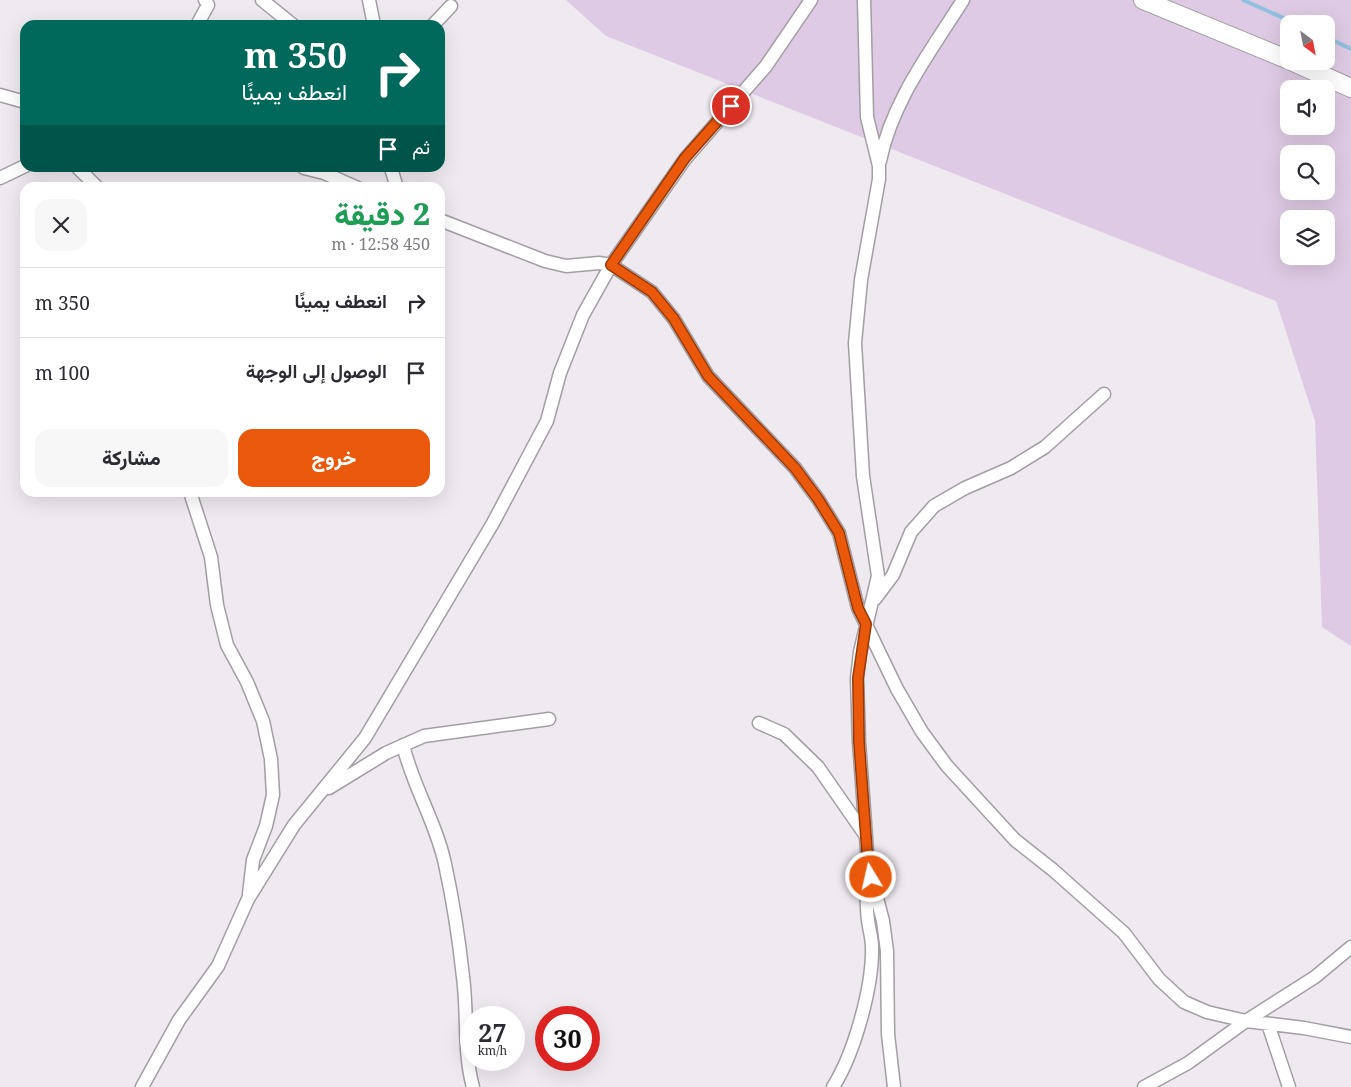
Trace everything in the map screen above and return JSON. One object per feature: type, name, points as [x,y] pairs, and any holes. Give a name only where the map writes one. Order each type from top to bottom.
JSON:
[{"type":"main road","points":[[1143,0],[1280,57]]},
{"type":"main road","points":[[1310,70],[1351,88]]},
{"type":"street","points":[[262,0],[287,20]]},
{"type":"street","points":[[369,0],[373,20]]},
{"type":"street","points":[[142,1087],[179,1020],[218,966],[248,899],[294,825],[365,738],[493,522],[547,421],[560,373],[583,316],[611,265],[685,158],[766,66],[812,0]]},
{"type":"street","points":[[864,0],[867,117],[879,166]]},
{"type":"street","points":[[833,1087],[857,1028],[868,991],[872,946],[868,919],[868,864],[858,678],[866,624],[874,601],[878,576],[863,476],[856,343],[861,280],[883,146],[915,74],[963,0]]},
{"type":"street","points":[[200,20],[209,2]]},
{"type":"street","points":[[438,20],[451,6]]},
{"type":"street","points":[[0,95],[20,101]]},
{"type":"street","points":[[0,178],[20,168]]},
{"type":"street","points":[[82,172],[92,182]]},
{"type":"street","points":[[320,172],[344,182]]},
{"type":"street","points":[[445,222],[545,261],[566,266],[599,263],[611,265],[652,292],[674,319],[708,376],[795,468],[818,499],[839,533],[858,608],[897,689],[922,732],[947,766],[1015,840],[1053,870],[1124,933],[1159,979],[1184,1002],[1207,1012],[1246,1021],[1351,1037]]},
{"type":"street","points":[[874,601],[893,575],[911,532],[934,506],[965,488],[1011,468],[1028,458],[1104,394]]},
{"type":"street","points":[[192,497],[211,557],[217,604],[227,645],[247,682],[263,722],[271,759],[273,795],[266,826],[253,860],[248,899]]},
{"type":"street","points":[[320,793],[386,753],[424,736],[549,719]]},
{"type":"street","points":[[759,723],[784,734],[818,767],[866,836]]},
{"type":"street","points":[[404,745],[410,772],[435,829],[445,864],[464,978],[465,1028],[470,1074],[474,1087]]},
{"type":"street","points":[[868,864],[883,921],[886,944],[888,1034],[894,1087]]},
{"type":"street","points":[[1144,1087],[1188,1063],[1246,1021],[1315,977],[1351,947]]},
{"type":"street","points":[[1268,1024],[1289,1087]]},
{"type":"shaded area","points":[[566,0],[1351,0],[1351,646],[1322,627],[1315,421],[1276,301],[606,36]]},
{"type":"waterway","points":[[1243,0],[1280,16]]},
{"type":"waterway","points":[[1335,41],[1351,49]]},
{"type":"route","points":[[731,106],[685,158],[611,265],[652,292],[674,319],[690,350],[708,376],[795,468],[818,499],[839,533],[850,569],[858,608],[866,624],[860,652],[858,678],[859,742],[868,864],[871,877]]}]
